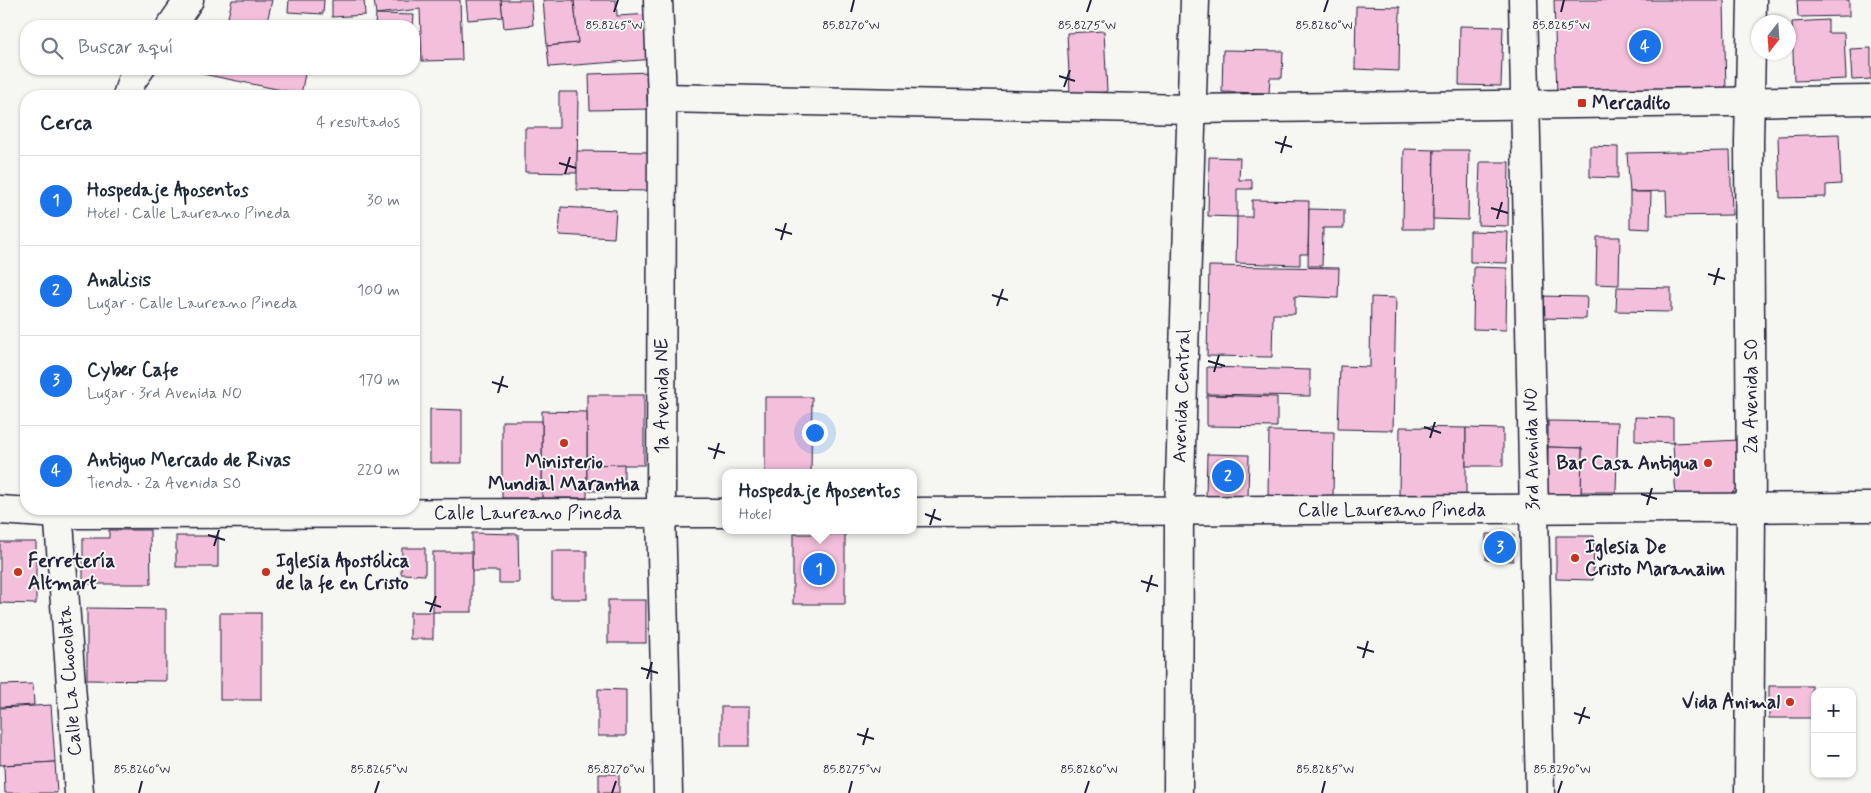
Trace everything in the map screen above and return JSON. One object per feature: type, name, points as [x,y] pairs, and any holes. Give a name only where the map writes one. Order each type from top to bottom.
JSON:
[{"type":"street","points":[[175,20],[189,0]]},
{"type":"street","name":"1a Avenida NE","points":[[658,0],[662,98],[662,513],[668,793]]},
{"type":"street","name":"Avenida Central","points":[[1178,793],[1179,512],[1194,0]]},
{"type":"street","name":"3rd Avenida NO","points":[[1523,0],[1540,793]]},
{"type":"street","name":"2a Avenida SO","points":[[1749,793],[1751,508],[1750,101],[1752,0]]},
{"type":"street","points":[[129,90],[136,75]]},
{"type":"street","points":[[662,98],[1191,109],[1871,100]]},
{"type":"street","name":"Calle Laureano Pineda","points":[[917,512],[1871,507]]},
{"type":"street","name":"Calle Laureano Pineda","points":[[0,510],[20,510]]},
{"type":"street","name":"Calle Laureano Pineda","points":[[420,512],[722,513]]},
{"type":"street","name":"Calle La Chocolata","points":[[58,515],[79,793]]},
{"type":"building","points":[[232,0],[272,0],[267,20],[227,20]]},
{"type":"building","points":[[289,0],[324,0],[323,14],[288,12]]},
{"type":"building","points":[[332,0],[364,0],[365,15],[332,17]]},
{"type":"building","points":[[374,0],[460,0],[462,60],[422,61],[420,9],[376,14]]},
{"type":"building","points":[[466,0],[501,0],[503,17],[468,20]]},
{"type":"building","points":[[501,0],[531,0],[533,25],[504,28]]},
{"type":"building","points":[[543,0],[574,0],[578,43],[547,46]]},
{"type":"building","points":[[574,0],[616,0],[617,16],[651,14],[655,59],[549,67],[547,46],[578,43]]},
{"type":"building","points":[[1554,0],[1724,0],[1726,92],[1557,96]]},
{"type":"building","points":[[1797,0],[1849,0],[1849,16],[1798,17]]},
{"type":"building","points":[[1356,6],[1400,7],[1399,71],[1355,69]]},
{"type":"building","points":[[376,14],[414,15],[414,20],[376,20]]},
{"type":"building","points":[[1828,20],[1828,33],[1844,33],[1846,79],[1794,81],[1796,22]]},
{"type":"building","points":[[1460,26],[1503,27],[1501,86],[1459,85]]},
{"type":"building","points":[[1104,31],[1107,92],[1070,94],[1067,33]]},
{"type":"building","points":[[1871,48],[1871,79],[1852,80],[1850,49]]},
{"type":"building","points":[[1223,50],[1283,51],[1282,78],[1270,78],[1269,93],[1222,92]]},
{"type":"building","points":[[653,72],[655,109],[590,110],[589,74]]},
{"type":"building","points":[[208,75],[305,75],[302,90],[281,90]]},
{"type":"building","points":[[559,92],[578,92],[577,173],[525,172],[525,128],[559,128]]},
{"type":"building","points":[[1839,134],[1841,184],[1826,185],[1826,197],[1780,198],[1778,136]]},
{"type":"building","points":[[1590,146],[1618,147],[1618,178],[1590,177]]},
{"type":"building","points":[[1404,149],[1434,150],[1433,229],[1403,229]]},
{"type":"building","points":[[1434,150],[1469,150],[1468,220],[1433,219]]},
{"type":"building","points":[[577,151],[655,152],[654,191],[577,190]]},
{"type":"building","points":[[1730,151],[1732,215],[1667,216],[1666,191],[1630,192],[1627,153]]},
{"type":"building","points":[[1209,157],[1240,158],[1239,180],[1252,180],[1252,189],[1237,189],[1237,217],[1208,216]]},
{"type":"building","points":[[1480,162],[1509,162],[1508,226],[1478,225]]},
{"type":"building","points":[[1630,192],[1651,192],[1650,229],[1630,228]]},
{"type":"building","points":[[1252,200],[1309,201],[1308,254],[1300,254],[1300,265],[1236,263],[1237,217],[1252,217]]},
{"type":"building","points":[[561,207],[616,210],[614,238],[559,235]]},
{"type":"building","points":[[1309,209],[1344,210],[1344,228],[1323,228],[1322,266],[1308,266]]},
{"type":"building","points":[[1470,231],[1508,232],[1507,263],[1470,262]]},
{"type":"building","points":[[1597,237],[1620,237],[1619,285],[1596,284]]},
{"type":"building","points":[[1209,266],[1339,268],[1338,298],[1295,296],[1295,314],[1273,314],[1272,357],[1207,356]]},
{"type":"building","points":[[1474,267],[1507,268],[1506,330],[1473,329]]},
{"type":"building","points":[[1617,287],[1671,288],[1671,312],[1616,311]]},
{"type":"building","points":[[1539,296],[1587,297],[1586,319],[1538,318]]},
{"type":"building","points":[[1371,297],[1396,298],[1393,430],[1338,429],[1340,366],[1370,367]]},
{"type":"building","points":[[1207,367],[1310,370],[1310,396],[1207,394]]},
{"type":"building","points":[[587,395],[644,395],[644,465],[587,465]]},
{"type":"building","points":[[1207,395],[1277,397],[1277,427],[1207,426]]},
{"type":"building","points":[[765,397],[812,397],[811,469],[765,469]]},
{"type":"building","points":[[430,409],[462,410],[462,463],[430,463]]},
{"type":"building","name":"Ministerio Mundial Marantha","points":[[542,411],[587,412],[587,498],[542,498]]},
{"type":"building","points":[[1635,417],[1673,418],[1673,443],[1635,441]]},
{"type":"building","points":[[502,421],[542,421],[542,498],[502,498]]},
{"type":"building","points":[[1548,421],[1618,422],[1616,492],[1581,492],[1582,448],[1548,447]]},
{"type":"building","points":[[1400,427],[1466,428],[1466,496],[1399,495]]},
{"type":"building","points":[[1466,428],[1503,429],[1503,466],[1466,466]]},
{"type":"building","points":[[1269,431],[1334,432],[1333,497],[1268,496]]},
{"type":"building","name":"Bar Casa Antigua","points":[[1741,440],[1742,484],[1724,500],[1676,501],[1673,443]]},
{"type":"building","points":[[1548,447],[1582,448],[1581,495],[1547,494]]},
{"type":"building","points":[[1207,454],[1249,455],[1248,498],[1206,497]]},
{"type":"building","points":[[624,464],[624,491],[587,491],[587,465]]},
{"type":"building","points":[[109,530],[150,530],[151,584],[83,584],[83,538],[109,538]]},
{"type":"building","points":[[472,533],[518,534],[519,583],[499,583],[499,571],[472,571]]},
{"type":"building","points":[[793,534],[845,534],[845,604],[793,604]]},
{"type":"building","points":[[1486,534],[1514,534],[1513,561],[1486,560]]},
{"type":"building","points":[[176,536],[218,536],[218,567],[176,567]]},
{"type":"building","name":"Iglesia De Cristo Maranaim","points":[[1556,536],[1594,536],[1593,580],[1556,579]]},
{"type":"building","name":"Ferretería Altmart","points":[[0,542],[36,542],[36,604],[0,603]]},
{"type":"building","points":[[402,548],[425,548],[425,575],[401,574]]},
{"type":"building","points":[[552,551],[587,551],[587,599],[552,599]]},
{"type":"building","points":[[433,552],[472,552],[472,612],[433,612]]},
{"type":"building","points":[[608,600],[646,600],[646,643],[608,643]]},
{"type":"building","points":[[87,608],[166,609],[166,681],[87,680]]},
{"type":"building","points":[[410,612],[433,612],[433,639],[410,639]]},
{"type":"building","points":[[220,613],[261,613],[261,700],[220,700]]},
{"type":"building","points":[[33,684],[34,705],[0,707],[0,685]]},
{"type":"building","name":"Vida Animal","points":[[1769,686],[1812,686],[1811,718],[1769,718]]},
{"type":"building","points":[[598,689],[626,690],[626,736],[598,736]]},
{"type":"building","points":[[51,705],[55,762],[0,765],[0,708]]},
{"type":"building","points":[[721,707],[749,707],[749,746],[721,746]]},
{"type":"building","points":[[55,762],[57,793],[5,793],[4,765]]},
{"type":"building","points":[[599,774],[619,774],[619,793],[599,793]]},
{"type":"place","name":"Antiguo Mercado de Rivas","points":[[1645,46]]},
{"type":"place","name":"Mercadito","points":[[1582,103]]},
{"type":"place","name":"Ministerio Mundial Marantha","points":[[564,443]]},
{"type":"place","name":"Bar Casa Antigua","points":[[1708,463]]},
{"type":"place","name":"Analisis","points":[[1228,476]]},
{"type":"place","name":"Cyber Cafe","points":[[1500,547]]},
{"type":"place","name":"Iglesia De Cristo Maranaim","points":[[1575,558]]},
{"type":"place","name":"Hospedaje Aposentos","points":[[819,569]]},
{"type":"place","name":"Ferretería Altmart","points":[[18,572]]},
{"type":"place","name":"Iglesia Apostólica de la fe en Cristo","points":[[266,572]]},
{"type":"place","name":"Vida Animal","points":[[1790,702]]}]
